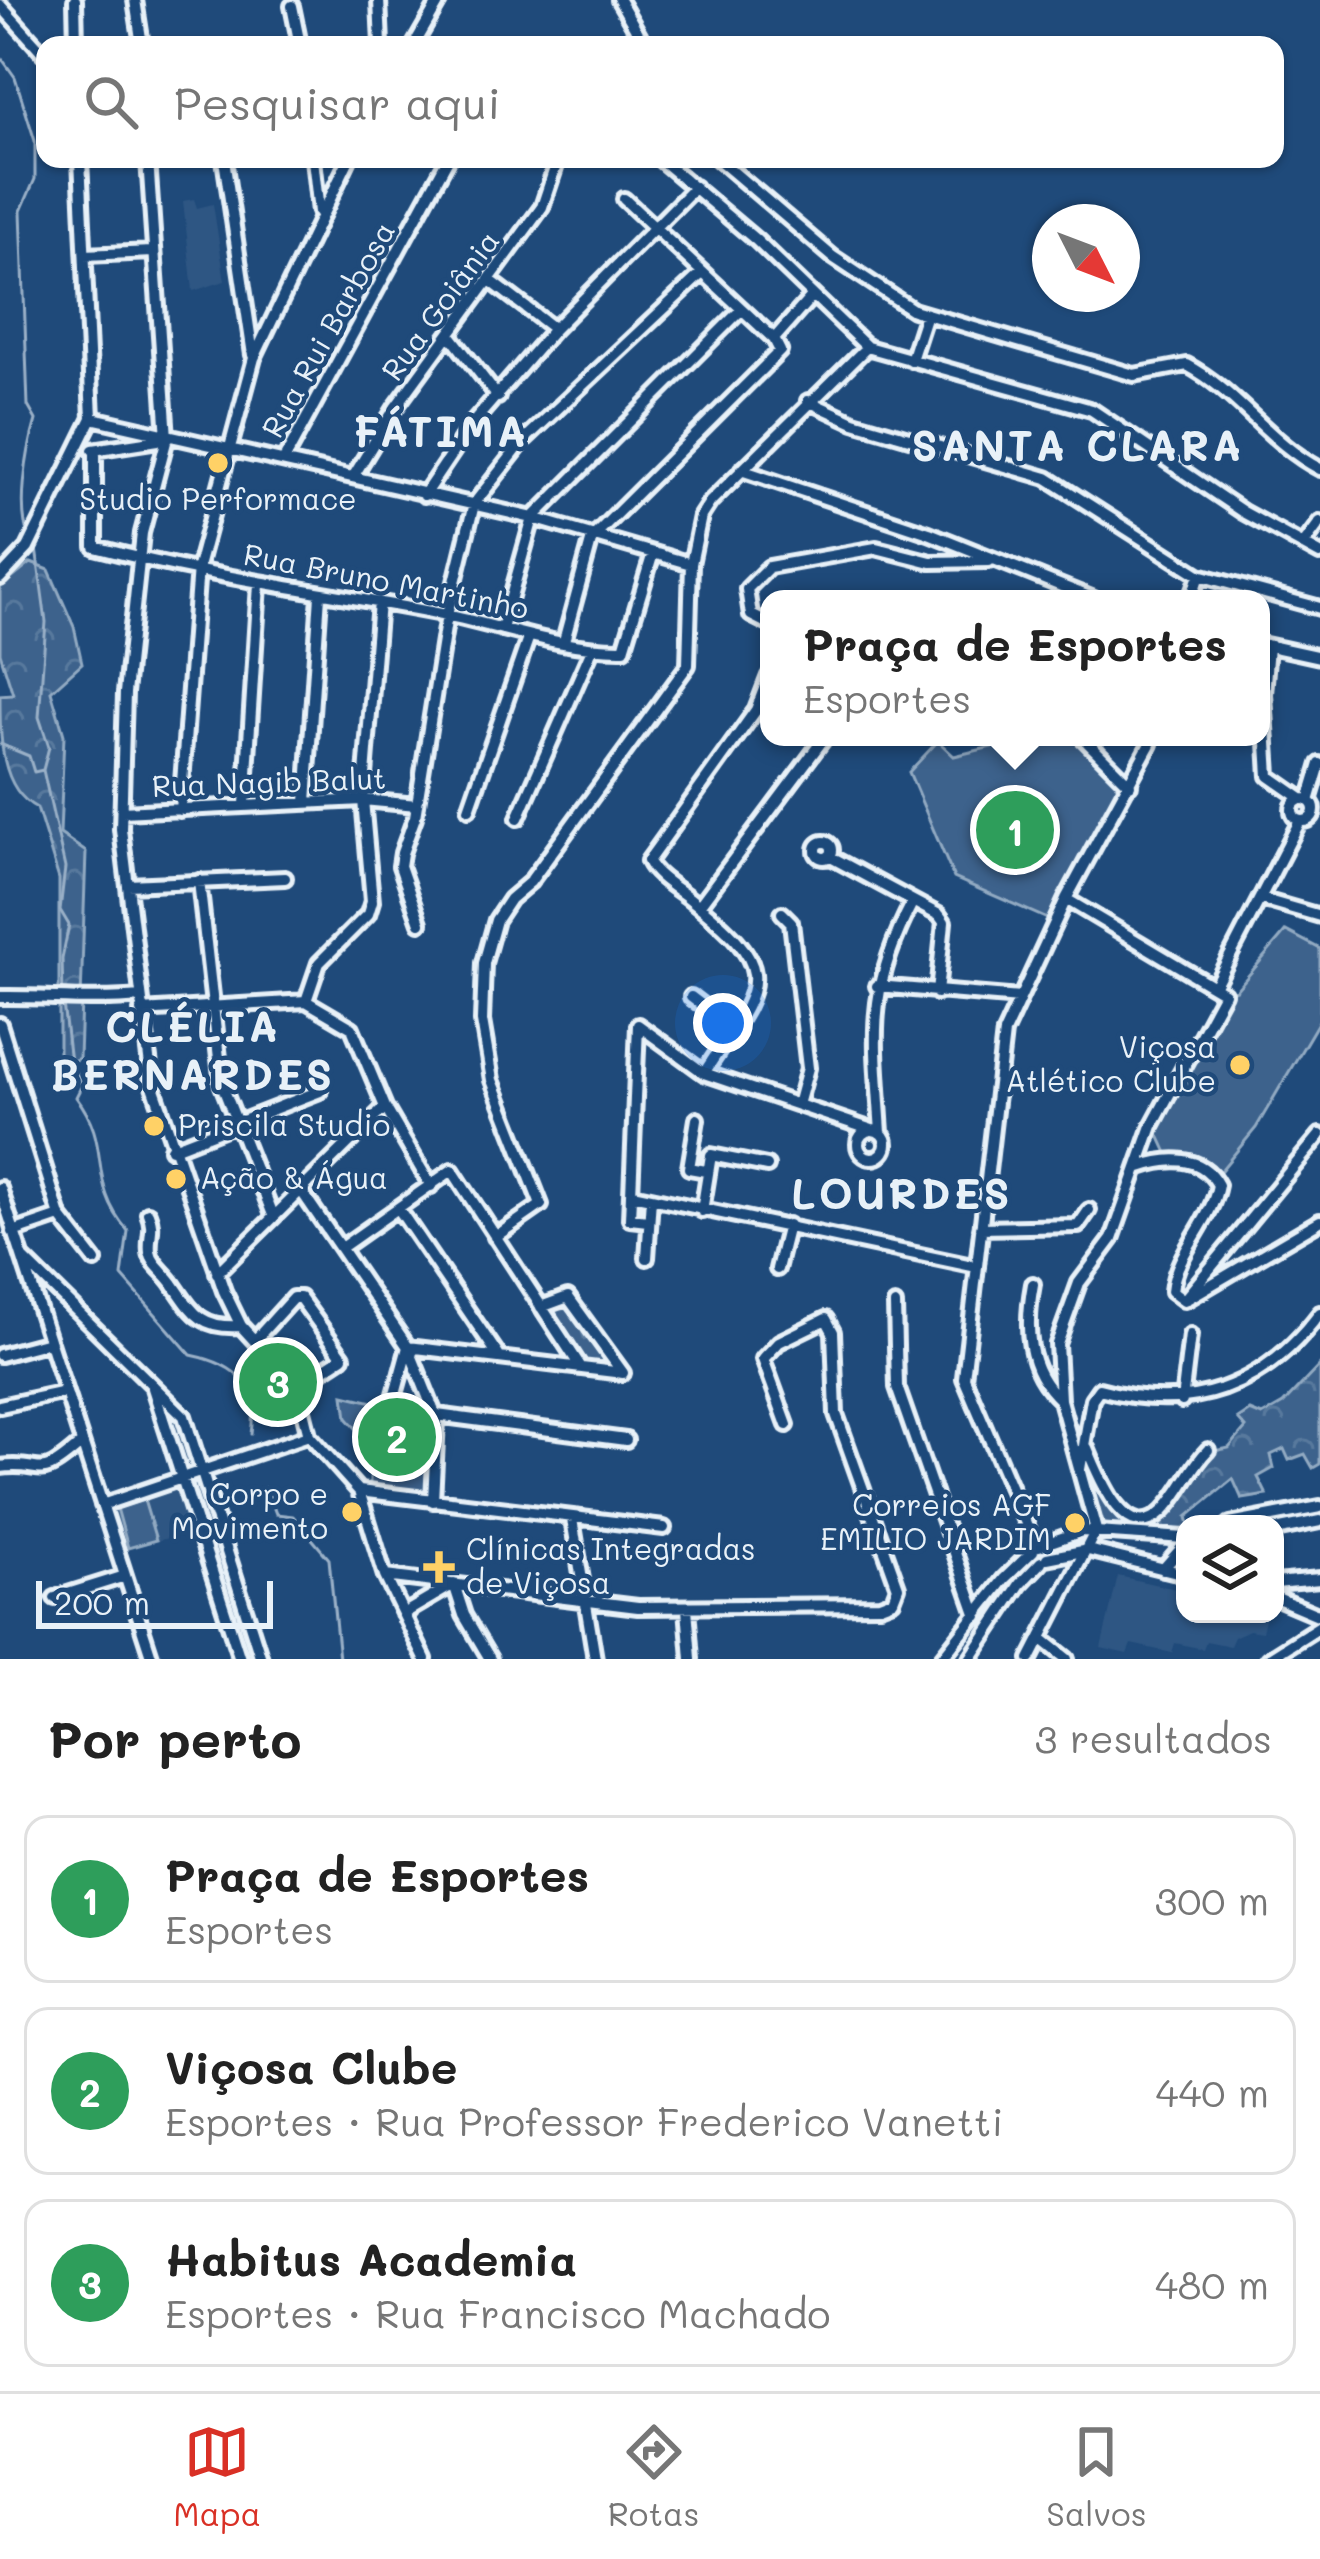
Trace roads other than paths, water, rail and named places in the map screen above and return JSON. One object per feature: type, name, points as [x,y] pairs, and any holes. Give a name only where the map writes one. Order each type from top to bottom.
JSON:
[{"type":"street","points":[[75,0],[76,36]]},
{"type":"street","points":[[135,0],[141,36]]},
{"type":"street","points":[[379,0],[381,36]]},
{"type":"street","points":[[419,36],[440,0]]},
{"type":"street","points":[[619,0],[640,36]]},
{"type":"street","points":[[0,5],[36,45]]},
{"type":"street","points":[[292,6],[297,36]]},
{"type":"street","points":[[0,578],[28,548],[92,418],[80,168]]},
{"type":"street","points":[[148,168],[167,438],[140,559],[125,694],[122,812],[152,1084],[171,1149],[241,1325],[297,1387],[309,1435],[359,1491],[385,1576],[425,1659]]},
{"type":"street","points":[[225,168],[254,358]]},
{"type":"street","points":[[314,168],[319,212]]},
{"type":"street","points":[[180,810],[198,567],[254,358],[319,212],[345,168]]},
{"type":"street","name":"Rua Rui Barbosa","points":[[284,460],[443,168]]},
{"type":"street","name":"Rua Goiânia","points":[[352,478],[542,207],[555,168]]},
{"type":"street","points":[[671,168],[867,347],[1092,410],[1243,512],[1320,554]]},
{"type":"street","points":[[729,168],[867,283],[926,314],[1135,375],[1187,365],[1224,390],[1279,445],[1320,469]]},
{"type":"street","points":[[424,495],[470,425],[554,329],[694,187]]},
{"type":"street","points":[[564,641],[592,538],[780,351],[774,339],[624,199]]},
{"type":"street","points":[[85,255],[152,252]]},
{"type":"street","points":[[420,923],[400,866],[417,805],[447,615],[474,504],[524,440],[700,274]]},
{"type":"street","points":[[491,281],[554,329]]},
{"type":"street","points":[[774,339],[812,296]]},
{"type":"street","points":[[502,629],[533,518],[741,310]]},
{"type":"street","points":[[911,359],[926,314]]},
{"type":"street","points":[[450,335],[498,397]]},
{"type":"street","points":[[495,1237],[541,1205],[492,1080],[482,1021],[484,963],[496,920],[530,882],[688,665],[691,565],[701,516],[808,401],[867,347]]},
{"type":"street","points":[[808,401],[854,422],[1047,478],[1199,575],[1254,590]]},
{"type":"street","points":[[92,418],[533,518],[691,565]]},
{"type":"street","points":[[76,453],[167,438]]},
{"type":"street","points":[[94,450],[95,547],[140,559]]},
{"type":"street","points":[[741,470],[929,533],[1070,590]]},
{"type":"street","points":[[1303,545],[1320,522]]},
{"type":"street","points":[[923,561],[934,548],[929,533]]},
{"type":"street","points":[[949,561],[952,543]]},
{"type":"street","points":[[760,620],[751,615],[746,589],[769,568],[884,547],[923,561],[993,561]]},
{"type":"street","name":"Rua Bruno Martinho","points":[[140,559],[447,615],[592,650],[624,649],[652,553]]},
{"type":"street","points":[[1194,590],[1199,575]]},
{"type":"street","points":[[245,804],[259,584]]},
{"type":"street","points":[[1270,594],[1320,608]]},
{"type":"street","points":[[306,802],[320,595]]},
{"type":"street","points":[[305,1001],[319,963],[368,914],[372,901],[363,800],[379,602]]},
{"type":"street","points":[[470,808],[529,636]]},
{"type":"street","points":[[1270,646],[1320,657]]},
{"type":"street","points":[[518,818],[592,650]]},
{"type":"street","points":[[704,1073],[752,1003],[755,974],[737,936],[648,861],[760,700]]},
{"type":"street","points":[[699,906],[818,746]]},
{"type":"street","points":[[1091,746],[1130,784]]},
{"type":"street","points":[[1039,1553],[964,1378],[1004,1033],[1066,899],[1149,746]]},
{"type":"street","points":[[1267,746],[1269,776],[1311,804]]},
{"type":"street","points":[[1311,804],[1320,764]]},
{"type":"street","name":"Rua Nagib Balut","points":[[122,812],[363,800],[417,805]]},
{"type":"street","points":[[1030,1659],[1096,1531],[1060,1400],[1057,1344],[1079,1283],[1112,1239],[1152,1126],[1300,820],[1293,807],[1311,804]]},
{"type":"street","points":[[830,856],[940,915],[944,922],[937,992]]},
{"type":"street","points":[[128,885],[285,878]]},
{"type":"street","points":[[199,881],[222,1085],[273,1215]]},
{"type":"street","points":[[1066,899],[1219,990]]},
{"type":"street","points":[[1261,899],[1320,916]]},
{"type":"street","points":[[648,1221],[629,1219],[635,1030],[642,1025],[704,1073],[876,1132],[872,1051],[877,986],[913,901]]},
{"type":"street","points":[[782,913],[790,922],[808,1068],[799,1106]]},
{"type":"street","points":[[877,986],[1019,998]]},
{"type":"street","points":[[0,997],[55,995],[140,1004],[305,1001],[352,1028],[385,1107],[431,1186]]},
{"type":"street","points":[[691,997],[733,1029]]},
{"type":"street","points":[[1,1029],[60,1216],[94,1261]]},
{"type":"street","points":[[171,1149],[320,1091]]},
{"type":"street","points":[[217,1273],[385,1107]]},
{"type":"street","points":[[698,1119],[689,1168],[706,1171]]},
{"type":"street","points":[[1152,1126],[1165,1159]]},
{"type":"street","points":[[1184,1300],[1320,1135]]},
{"type":"street","points":[[701,1210],[711,1155],[767,1166]]},
{"type":"street","points":[[1140,1167],[1165,1159],[1198,1164],[1218,1185],[1215,1201],[1177,1268],[1172,1292],[1184,1300]]},
{"type":"street","points":[[340,1248],[452,1170],[580,1366]]},
{"type":"street","points":[[0,1188],[152,1659]]},
{"type":"street","points":[[300,1189],[408,1346],[437,1419],[433,1501]]},
{"type":"street","points":[[632,1194],[977,1267]]},
{"type":"street","points":[[647,1258],[651,1198]]},
{"type":"street","points":[[400,1210],[498,1355]]},
{"type":"street","points":[[981,1228],[1078,1226],[1089,1210]]},
{"type":"street","points":[[148,1214],[154,1225],[150,1252],[183,1306],[196,1319],[221,1327],[241,1325]]},
{"type":"street","points":[[14,1232],[60,1216]]},
{"type":"street","points":[[1184,1300],[1320,1220]]},
{"type":"street","points":[[777,1269],[788,1225]]},
{"type":"street","points":[[21,1256],[184,1416],[261,1659]]},
{"type":"street","points":[[1033,1285],[1027,1317],[1035,1371],[1060,1400]]},
{"type":"street","points":[[408,1346],[623,1373],[568,1297],[542,1306]]},
{"type":"street","points":[[254,1340],[292,1298],[300,1298],[343,1357],[297,1387]]},
{"type":"street","points":[[895,1305],[897,1387],[977,1616]]},
{"type":"street","points":[[1080,1469],[1092,1399],[1099,1389],[1144,1402],[1210,1394],[1297,1343],[1320,1313]]},
{"type":"street","points":[[385,1576],[587,1604],[687,1608],[880,1605],[893,1600],[898,1587],[836,1414],[831,1324],[826,1319],[779,1342],[763,1359],[787,1425]]},
{"type":"street","points":[[1182,1401],[1190,1335]]},
{"type":"street","points":[[0,1355],[49,1342]]},
{"type":"street","points":[[408,1346],[390,1408],[437,1419],[626,1441]]},
{"type":"street","points":[[152,1385],[240,1659]]},
{"type":"street","points":[[0,1406],[65,1392]]},
{"type":"street","points":[[164,1424],[184,1416]]},
{"type":"street","points":[[102,1505],[309,1435]]},
{"type":"street","points":[[0,1467],[34,1473],[49,1469],[82,1443]]},
{"type":"street","points":[[1087,1448],[1112,1501],[1124,1514],[1144,1519],[1163,1512],[1208,1450]]},
{"type":"street","points":[[359,1491],[664,1528]]},
{"type":"street","points":[[1278,1515],[1320,1507]]},
{"type":"street","points":[[572,1519],[596,1659]]},
{"type":"street","points":[[1284,1528],[1320,1521]]},
{"type":"street","points":[[941,1659],[1039,1553],[1096,1531],[1176,1540]]},
{"type":"street","points":[[1039,1553],[1088,1550],[1176,1572]]},
{"type":"street","points":[[1163,1569],[1176,1552]]},
{"type":"street","points":[[970,1659],[1039,1553]]},
{"type":"street","points":[[56,1598],[125,1576]]},
{"type":"street","points":[[215,1582],[236,1576]]},
{"type":"street","points":[[1284,1582],[1320,1579]]},
{"type":"street","points":[[403,1614],[454,1585]]},
{"type":"street","points":[[454,1585],[464,1616],[490,1659]]},
{"type":"street","points":[[1284,1601],[1320,1616]]},
{"type":"street","points":[[687,1608],[691,1659]]},
{"type":"street","points":[[1268,1659],[1320,1626]]},
{"type":"street","points":[[1042,1639],[1066,1659]]},
{"type":"waterway","points":[[0,56],[15,77],[35,141],[35,179],[21,211],[28,406],[36,420],[23,498],[30,540]]},
{"type":"waterway","points":[[36,548],[46,622],[39,717],[49,747],[43,770],[65,868],[60,910],[69,925],[62,959],[63,995]]},
{"type":"waterway","points":[[0,744],[29,756],[34,772],[43,770]]},
{"type":"waterway","points":[[63,1004],[70,1062],[82,1085],[76,1097],[94,1132],[107,1196],[128,1231],[122,1276],[191,1355],[222,1365],[242,1380],[251,1402],[251,1434]]},
{"type":"waterway","points":[[266,1487],[276,1514],[293,1516],[329,1559],[339,1659]]},
{"type":"place","name":"Studio Performace","points":[[218,463]]},
{"type":"place","name":"Praça de Esportes","points":[[1015,830]]},
{"type":"place","name":"Viçosa Atlético Clube","points":[[1240,1065]]},
{"type":"place","name":"Priscila Studio","points":[[154,1126]]},
{"type":"place","name":"Ação & Água","points":[[176,1179]]},
{"type":"place","name":"Habitus Academia","points":[[278,1382]]},
{"type":"place","name":"Viçosa Clube","points":[[397,1437]]},
{"type":"place","name":"Corpo e Movimento","points":[[352,1512]]},
{"type":"place","name":"Correios AGF EMILIO JARDIM","points":[[1075,1523]]},
{"type":"place","name":"Clínicas Integradas de Viçosa","points":[[439,1567]]},
{"type":"district","name":"FÁTIMA","points":[[441,432]]},
{"type":"district","name":"SANTA CLARA","points":[[1078,446]]},
{"type":"district","name":"CLÉLIA BERNARDES","points":[[193,1051]]},
{"type":"district","name":"LOURDES","points":[[902,1194]]}]
